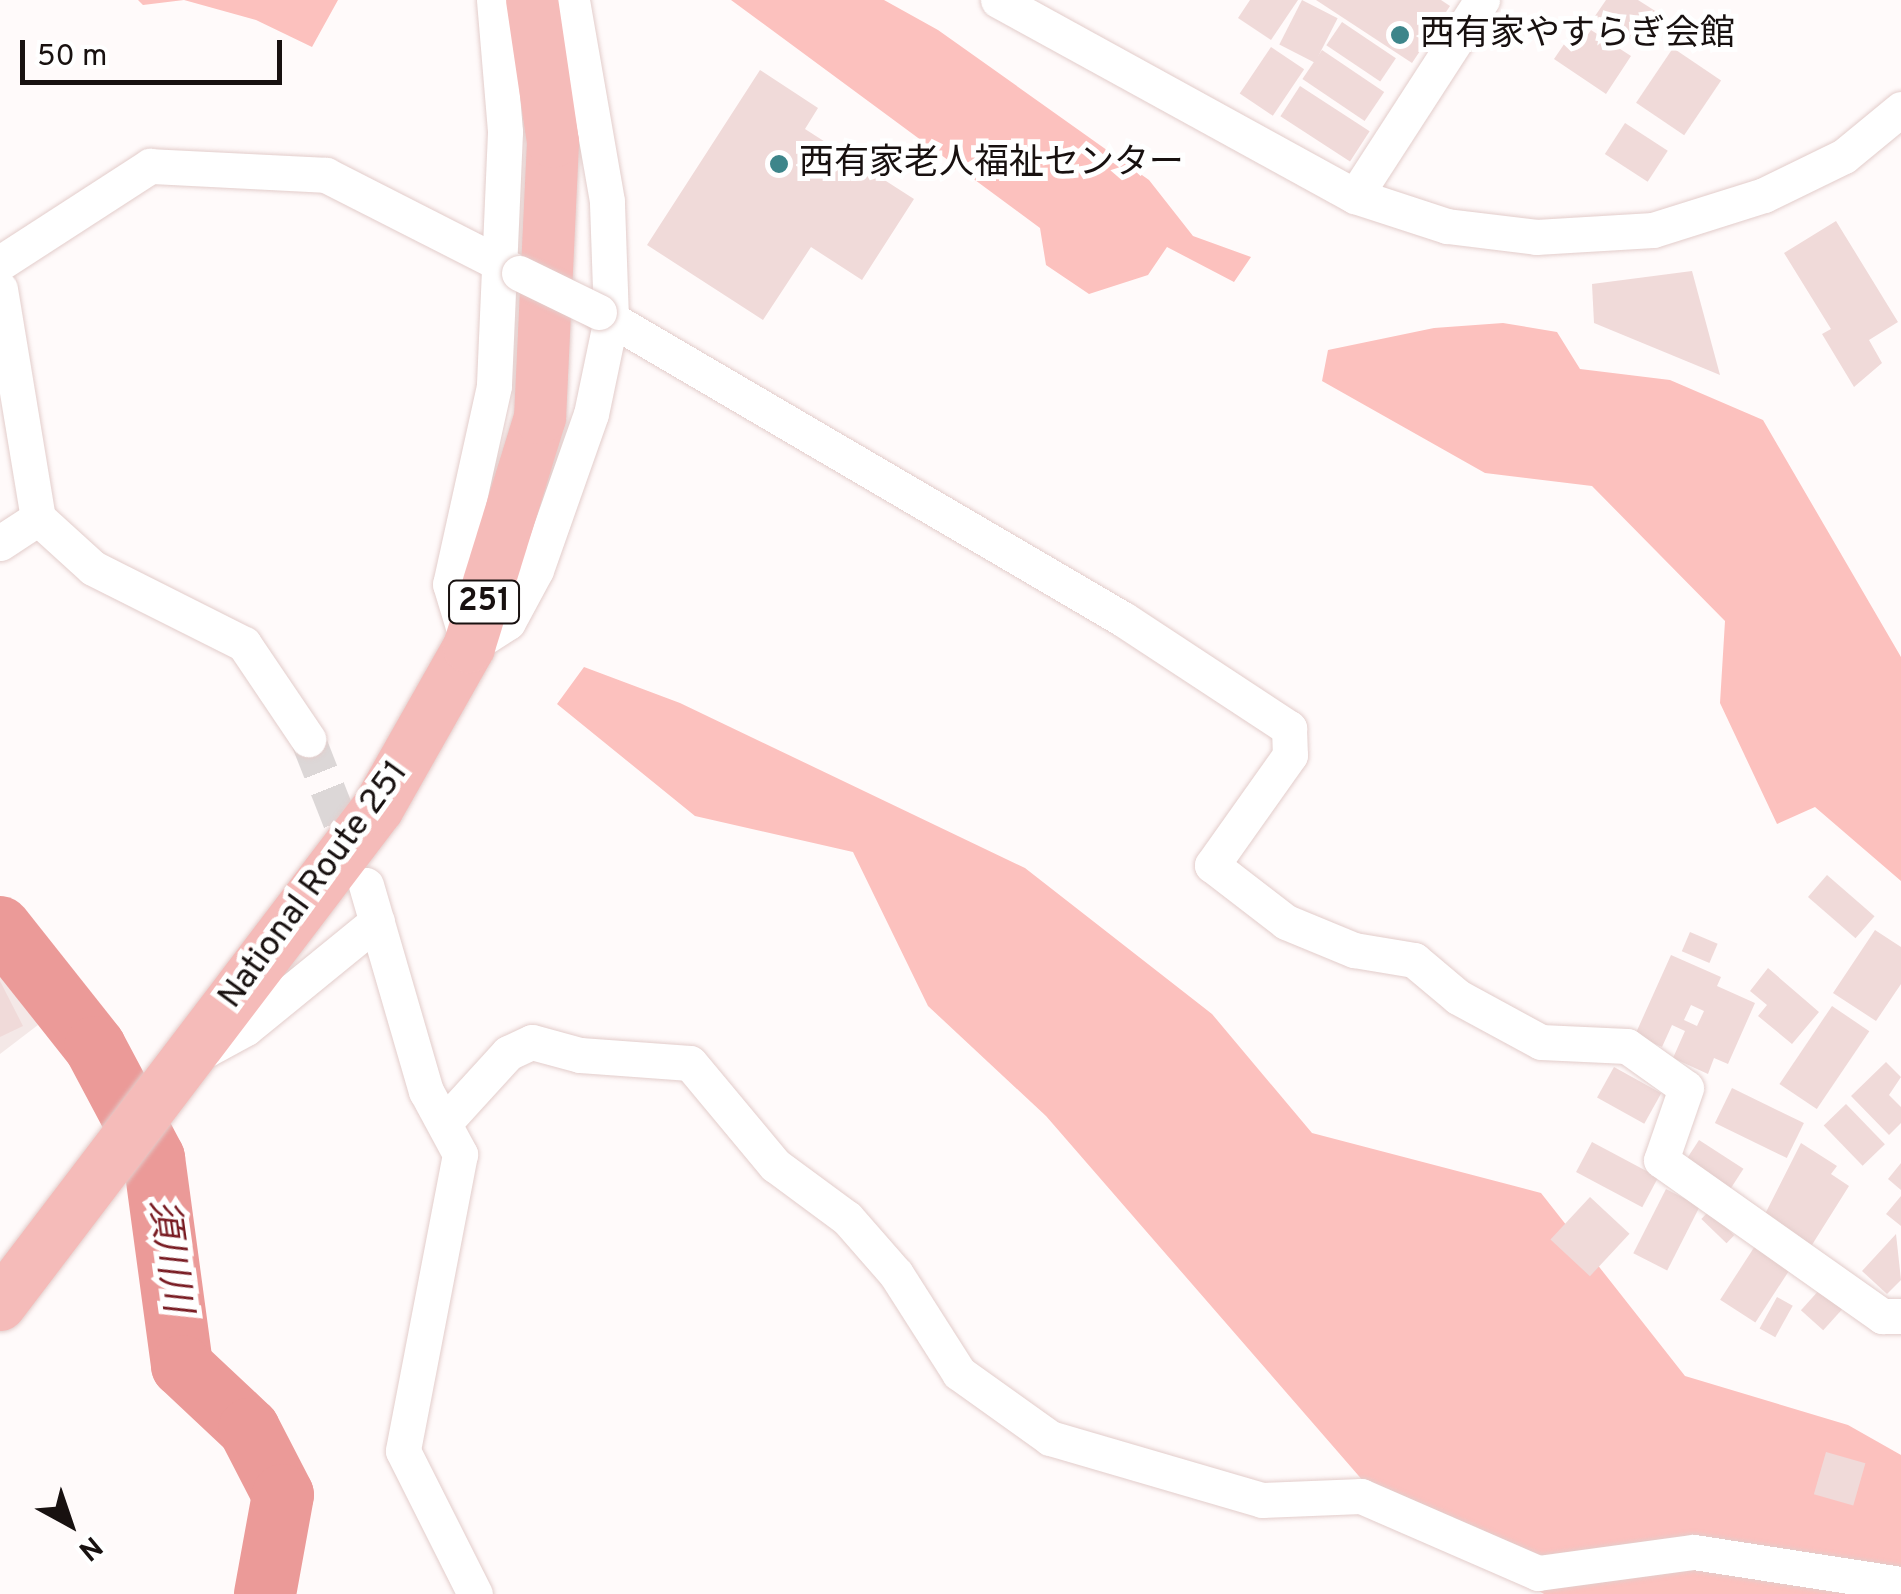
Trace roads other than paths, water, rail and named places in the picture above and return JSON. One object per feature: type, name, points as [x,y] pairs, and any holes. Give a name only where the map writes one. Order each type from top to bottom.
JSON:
[{"type":"highway","name":"National Route 251","points":[[0,1306],[378,808],[469,647],[540,418],[553,142],[532,0]]},
{"type":"street","points":[[494,0],[510,269],[494,386],[450,584],[469,647],[508,622],[536,570],[591,414],[605,315],[608,201],[572,0]]},
{"type":"street","points":[[998,0],[1355,196],[1447,226],[1536,237],[1653,230],[1796,180],[1844,156],[1901,109]]},
{"type":"street","points":[[1355,196],[1482,0]]},
{"type":"street","points":[[0,263],[150,166],[326,175],[605,315],[1123,619],[1288,728],[1290,754],[1212,865],[1286,922],[1354,950],[1414,960],[1458,997],[1541,1042],[1627,1046],[1686,1088],[1661,1160],[1882,1316],[1901,1316]]},
{"type":"street","points":[[0,289],[38,518],[93,568],[244,644],[308,739]]},
{"type":"street","points":[[0,542],[38,518]]},
{"type":"street","points":[[366,885],[426,1091],[446,1121],[460,1154],[403,1451],[475,1594]]},
{"type":"street","points":[[186,1060],[246,1028],[377,921]]},
{"type":"street","points":[[446,1121],[508,1053],[532,1042],[580,1055],[690,1063],[775,1165],[846,1218],[896,1274],[959,1373],[1050,1438],[1262,1500],[1361,1496],[1538,1574],[1694,1552],[1901,1584]]},
{"type":"waterway","name":"須川川","points":[[0,927],[95,1047],[154,1158],[182,1366],[249,1429],[283,1495],[265,1594]]},
{"type":"tunnel","points":[[308,739],[356,861]]},
{"type":"place","name":"西有家やすらぎ会館","points":[[1400,35]]},
{"type":"place","name":"西有家老人福祉センター","points":[[779,164]]}]
